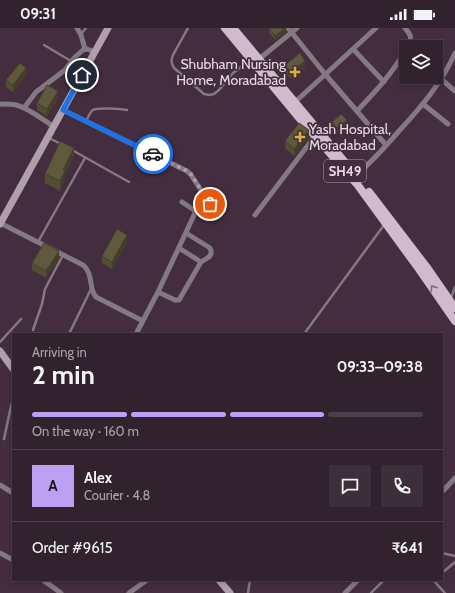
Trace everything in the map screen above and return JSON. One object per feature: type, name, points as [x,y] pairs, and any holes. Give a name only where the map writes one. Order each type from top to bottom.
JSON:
[{"type":"main road","name":"SH49","points":[[226,28],[295,102],[356,175],[428,269],[455,308]]},
{"type":"main road","name":"SH49","points":[[233,28],[255,59],[315,136],[357,184],[455,321]]},
{"type":"street","points":[[76,28],[81,35],[85,49]]},
{"type":"street","points":[[108,28],[0,223],[83,265],[89,272],[96,297],[143,321]]},
{"type":"street","points":[[255,59],[290,30],[297,28]]},
{"type":"street","points":[[295,102],[376,28]]},
{"type":"street","points":[[405,28],[410,33],[410,40]]},
{"type":"street","points":[[290,30],[325,74],[386,145]]},
{"type":"street","points":[[85,49],[94,52]]},
{"type":"street","points":[[24,108],[36,92],[65,70],[71,61],[85,49]]},
{"type":"street","points":[[353,49],[384,82]]},
{"type":"street","points":[[443,76],[454,57]]},
{"type":"street","points":[[357,112],[384,82],[399,62]]},
{"type":"street","points":[[443,81],[455,91]]},
{"type":"street","points":[[356,175],[386,145],[423,104],[437,84]]},
{"type":"street","points":[[0,104],[18,105],[54,126]]},
{"type":"street","points":[[423,104],[448,124]]},
{"type":"street","points":[[63,110],[187,171],[191,174],[210,204]]},
{"type":"street","points":[[255,215],[315,136]]},
{"type":"street","points":[[137,333],[158,292],[195,213],[195,211],[182,202]]},
{"type":"street","points":[[158,292],[175,300],[179,300],[201,262],[210,257],[210,248],[186,233]]},
{"type":"street","points":[[179,248],[201,262]]},
{"type":"street","points":[[0,351],[12,368]]},
{"type":"street","points":[[443,491],[455,478]]},
{"type":"street","points":[[0,485],[12,492]]},
{"type":"street","points":[[0,553],[12,559]]},
{"type":"street","points":[[44,581],[61,593]]},
{"type":"street","points":[[129,593],[146,581]]},
{"type":"street","points":[[220,581],[230,593]]},
{"type":"street","points":[[345,593],[357,581]]},
{"type":"lane","points":[[81,35],[86,28]]},
{"type":"lane","points":[[188,28],[173,55],[172,64],[174,68],[204,94],[214,94],[233,73],[255,59]]},
{"type":"lane","points":[[44,45],[71,61]]},
{"type":"lane","points":[[86,121],[92,110],[95,109],[113,108],[126,110]]},
{"type":"lane","points":[[48,137],[129,182]]},
{"type":"lane","points":[[38,242],[85,158]]},
{"type":"lane","points":[[305,333],[386,223]]},
{"type":"lane","points":[[33,330],[42,304],[45,289],[63,255]]},
{"type":"lane","points":[[69,333],[92,287]]},
{"type":"lane","points":[[450,301],[455,287]]},
{"type":"lane","points":[[0,342],[21,319]]},
{"type":"lane","points":[[4,439],[12,403]]},
{"type":"lane","points":[[443,553],[455,556]]},
{"type":"lane","points":[[443,572],[455,562]]},
{"type":"lane","points":[[248,593],[250,581]]},
{"type":"lane","points":[[371,593],[383,581]]},
{"type":"lane","points":[[434,581],[446,593]]},
{"type":"building","points":[[269,28],[285,28],[275,36]]},
{"type":"building","points":[[300,53],[305,61],[291,72],[285,65]]},
{"type":"building","points":[[20,63],[26,68],[13,85],[6,80]]},
{"type":"building","points":[[47,85],[58,91],[47,109],[37,103]]},
{"type":"building","points":[[341,114],[347,120],[337,128],[332,122]]},
{"type":"building","points":[[299,123],[309,130],[294,149],[285,141]]},
{"type":"building","points":[[60,141],[74,148],[63,170],[65,171],[60,181],[45,174]]},
{"type":"building","points":[[117,229],[127,235],[112,262],[102,256]]},
{"type":"building","points":[[44,243],[59,251],[46,271],[32,263]]},
{"type":"way so far","points":[[153,154],[191,174],[210,204]]},
{"type":"place","name":"Shubham Nursing Home, Moradabad","points":[[295,72]]},
{"type":"place","name":"Yash Hospital, Moradabad","points":[[300,137]]},
{"type":"route","points":[[82,75],[63,110],[153,154]]}]
